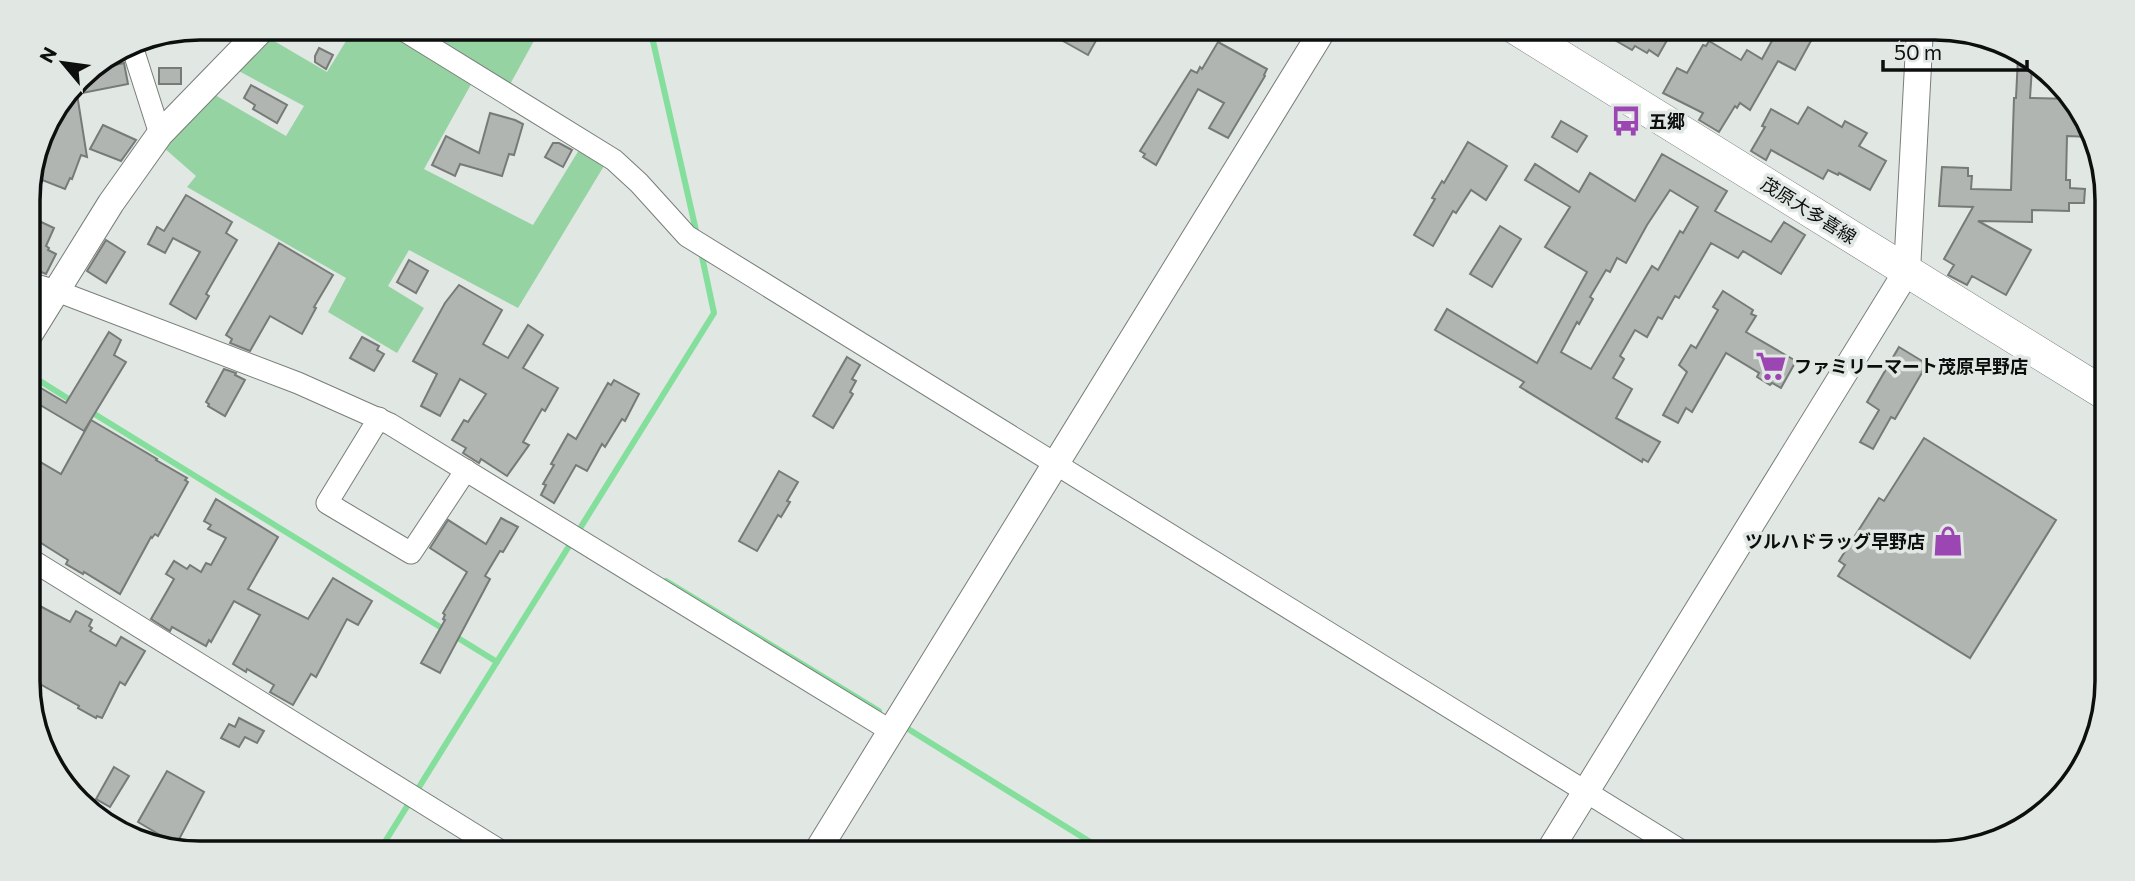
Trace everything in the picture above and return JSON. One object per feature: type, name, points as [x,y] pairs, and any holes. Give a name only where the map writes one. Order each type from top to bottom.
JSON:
[{"type":"main road","name":"茂原大多喜線","points":[[1534,40],[2095,388]]},
{"type":"street","points":[[41,317],[111,202],[160,134],[251,40]]},
{"type":"street","points":[[419,40],[614,160],[687,236],[1664,840]]},
{"type":"street","points":[[824,841],[1317,40]]},
{"type":"street","points":[[1556,840],[1907,271],[1919,40]]},
{"type":"street","points":[[135,54],[160,134]]},
{"type":"street","points":[[41,287],[298,383],[379,418],[891,731]]},
{"type":"street","points":[[379,418],[327,502],[411,553],[466,470]]},
{"type":"street","points":[[40,565],[484,841]]},
{"type":"green space","points":[[267,40],[272,40],[327,72],[347,40],[411,40],[474,79],[424,169],[533,225],[582,145],[607,161],[518,308],[409,250],[388,286],[424,308],[397,353],[328,312],[346,278],[187,187],[196,176],[163,147],[215,95],[286,136],[304,106],[237,70]]},
{"type":"green space","points":[[428,40],[534,40],[508,88]]},
{"type":"building","points":[[1061,40],[1096,40],[1088,55]]},
{"type":"building","points":[[1615,40],[1667,40],[1658,56],[1635,46],[1632,50]]},
{"type":"building","points":[[1772,40],[1811,40],[1795,70],[1778,61],[1750,110],[1740,103],[1737,108],[1735,106],[1719,132],[1699,120],[1703,113],[1663,93],[1677,68],[1687,73],[1703,45],[1706,46],[1709,41],[1741,60],[1747,50],[1762,59]]},
{"type":"building","points":[[1218,42],[1267,69],[1265,76],[1228,138],[1209,128],[1224,103],[1198,89],[1156,165],[1143,157],[1145,154],[1140,151],[1191,70],[1197,73],[1200,67],[1202,69]]},
{"type":"building","points":[[319,48],[333,55],[326,69],[315,62]]},
{"type":"building","points":[[124,63],[128,84],[98,90],[98,77],[111,67]]},
{"type":"building","points":[[2018,64],[2032,73],[2030,98],[2058,99],[2073,120],[2082,137],[2067,136],[2066,180],[2070,180],[2070,188],[2085,189],[2084,203],[2069,203],[2069,211],[2032,210],[2032,222],[1978,221],[2031,250],[2006,295],[1972,276],[1967,285],[1948,275],[1954,265],[1944,259],[1973,207],[1939,206],[1942,167],[1968,168],[1968,176],[1972,176],[1971,189],[2011,190]]},
{"type":"building","points":[[159,68],[181,68],[181,84],[159,84]]},
{"type":"building","points":[[251,85],[287,105],[277,123],[253,109],[255,105],[244,98]]},
{"type":"building","points":[[78,98],[87,157],[81,155],[72,179],[70,178],[65,189],[42,180],[52,139],[67,111]]},
{"type":"building","points":[[1808,107],[1842,127],[1845,121],[1867,133],[1859,146],[1886,161],[1870,190],[1828,170],[1823,179],[1771,150],[1766,160],[1751,151],[1765,127],[1762,126],[1771,109],[1798,124]]},
{"type":"building","points":[[490,113],[523,124],[514,155],[509,154],[502,176],[460,164],[455,176],[432,165],[446,136],[479,153]]},
{"type":"building","points":[[1561,121],[1587,136],[1577,152],[1552,137]]},
{"type":"building","points":[[103,125],[136,140],[121,161],[90,149]]},
{"type":"building","points":[[1468,142],[1507,166],[1486,200],[1471,190],[1456,213],[1453,211],[1433,246],[1414,235],[1435,199],[1432,198]]},
{"type":"building","points":[[553,143],[572,150],[563,167],[545,157]]},
{"type":"building","points":[[1662,154],[1727,191],[1715,211],[1771,242],[1784,222],[1805,235],[1781,274],[1743,251],[1738,258],[1711,243],[1679,298],[1675,296],[1662,319],[1658,317],[1647,337],[1635,330],[1620,356],[1624,359],[1613,378],[1632,389],[1616,418],[1660,442],[1648,462],[1643,459],[1642,462],[1520,387],[1524,382],[1435,330],[1447,309],[1537,363],[1587,272],[1545,247],[1570,207],[1525,180],[1535,164],[1579,192],[1590,173],[1635,201]],"holes":[[[1670,190],[1698,207],[1683,233],[1680,231],[1658,270],[1652,266],[1591,369],[1561,352],[1593,299],[1590,297],[1606,270],[1610,272],[1617,258],[1626,263]]]},
{"type":"building","points":[[186,195],[232,222],[226,233],[237,240],[206,294],[209,296],[196,319],[170,304],[200,252],[173,238],[165,253],[148,244],[157,227],[164,231]]},
{"type":"building","points":[[41,222],[54,228],[46,246],[56,254],[46,274],[41,272]]},
{"type":"building","points":[[1500,226],[1521,239],[1492,287],[1470,274]]},
{"type":"building","points":[[106,240],[125,252],[106,283],[87,271]]},
{"type":"building","points":[[279,243],[333,275],[302,334],[270,316],[250,351],[230,343],[232,339],[226,335]]},
{"type":"building","points":[[409,260],[428,271],[416,293],[397,282]]},
{"type":"building","points":[[459,285],[502,310],[483,344],[508,358],[528,325],[543,335],[523,368],[558,388],[523,442],[529,445],[507,476],[481,459],[479,463],[463,453],[466,448],[452,440],[464,420],[468,422],[486,394],[460,379],[440,416],[421,406],[437,374],[413,361],[445,303]]},
{"type":"building","points":[[1723,291],[1753,310],[1751,314],[1756,316],[1746,332],[1796,361],[1781,388],[1757,377],[1759,373],[1726,353],[1692,412],[1686,408],[1678,423],[1663,415],[1687,372],[1679,365],[1691,345],[1696,348],[1718,310],[1713,307]]},
{"type":"building","points":[[109,332],[121,340],[114,355],[126,362],[84,431],[41,405],[41,388],[66,403]]},
{"type":"building","points":[[362,337],[379,346],[377,350],[384,354],[374,371],[350,358]]},
{"type":"building","points":[[1899,347],[1927,364],[1895,419],[1891,417],[1873,449],[1860,442],[1879,410],[1867,402]]},
{"type":"building","points":[[847,357],[860,365],[852,379],[856,381],[850,392],[853,394],[833,428],[813,416]]},
{"type":"building","points":[[224,369],[245,380],[225,416],[206,402]]},
{"type":"building","points":[[614,380],[639,394],[625,421],[622,419],[605,447],[602,444],[587,471],[576,465],[554,503],[541,495],[546,485],[543,484],[554,465],[551,464],[568,434],[576,439],[608,383],[611,385]]},
{"type":"building","points":[[91,420],[187,478],[185,480],[188,482],[158,536],[155,534],[151,537],[120,594],[66,564],[68,560],[40,542],[40,462],[61,474]]},
{"type":"building","name":"ツルハドラッグ早野店","points":[[1924,438],[2056,520],[1970,658],[1838,576],[1845,565],[1839,561],[1879,498],[1884,501]]},
{"type":"building","points":[[779,471],[798,482],[787,501],[790,502],[781,517],[778,515],[757,551],[739,541]]},
{"type":"building","points":[[216,499],[278,537],[248,589],[308,619],[333,578],[372,601],[358,625],[347,619],[316,677],[311,674],[293,705],[270,692],[274,685],[233,664],[260,615],[234,601],[211,642],[209,640],[206,646],[172,627],[170,631],[151,619],[174,579],[166,574],[174,561],[187,569],[190,565],[201,572],[206,563],[211,565],[226,538],[208,529],[211,525],[204,521]]},
{"type":"building","points":[[501,518],[518,527],[485,576],[490,579],[440,673],[421,663],[445,620],[443,613],[467,572],[430,548],[448,520],[486,544]]},
{"type":"building","points":[[40,606],[70,622],[76,611],[92,620],[90,631],[116,646],[121,637],[145,651],[125,685],[120,682],[102,718],[96,718],[78,708],[79,706],[40,684]]},
{"type":"building","points":[[239,718],[264,731],[257,743],[245,737],[239,747],[221,738],[229,724],[235,727]]},
{"type":"building","points":[[114,767],[129,776],[110,807],[96,799]]},
{"type":"building","points":[[167,771],[204,792],[179,839],[160,835],[138,822]]},
{"type":"waterway","points":[[653,40],[697,235]]},
{"type":"waterway","points":[[386,841],[714,313],[701,252]]},
{"type":"waterway","points":[[41,381],[75,403]]},
{"type":"waterway","points":[[88,410],[497,662]]},
{"type":"waterway","points":[[666,581],[879,711]]},
{"type":"waterway","points":[[905,727],[1088,840]]},
{"type":"place","name":"五郷","points":[[1626,121]]},
{"type":"place","name":"ファミリーマート茂原早野店","points":[[1771,366]]},
{"type":"place","name":"ツルハドラッグ早野店","points":[[1948,541]]}]
